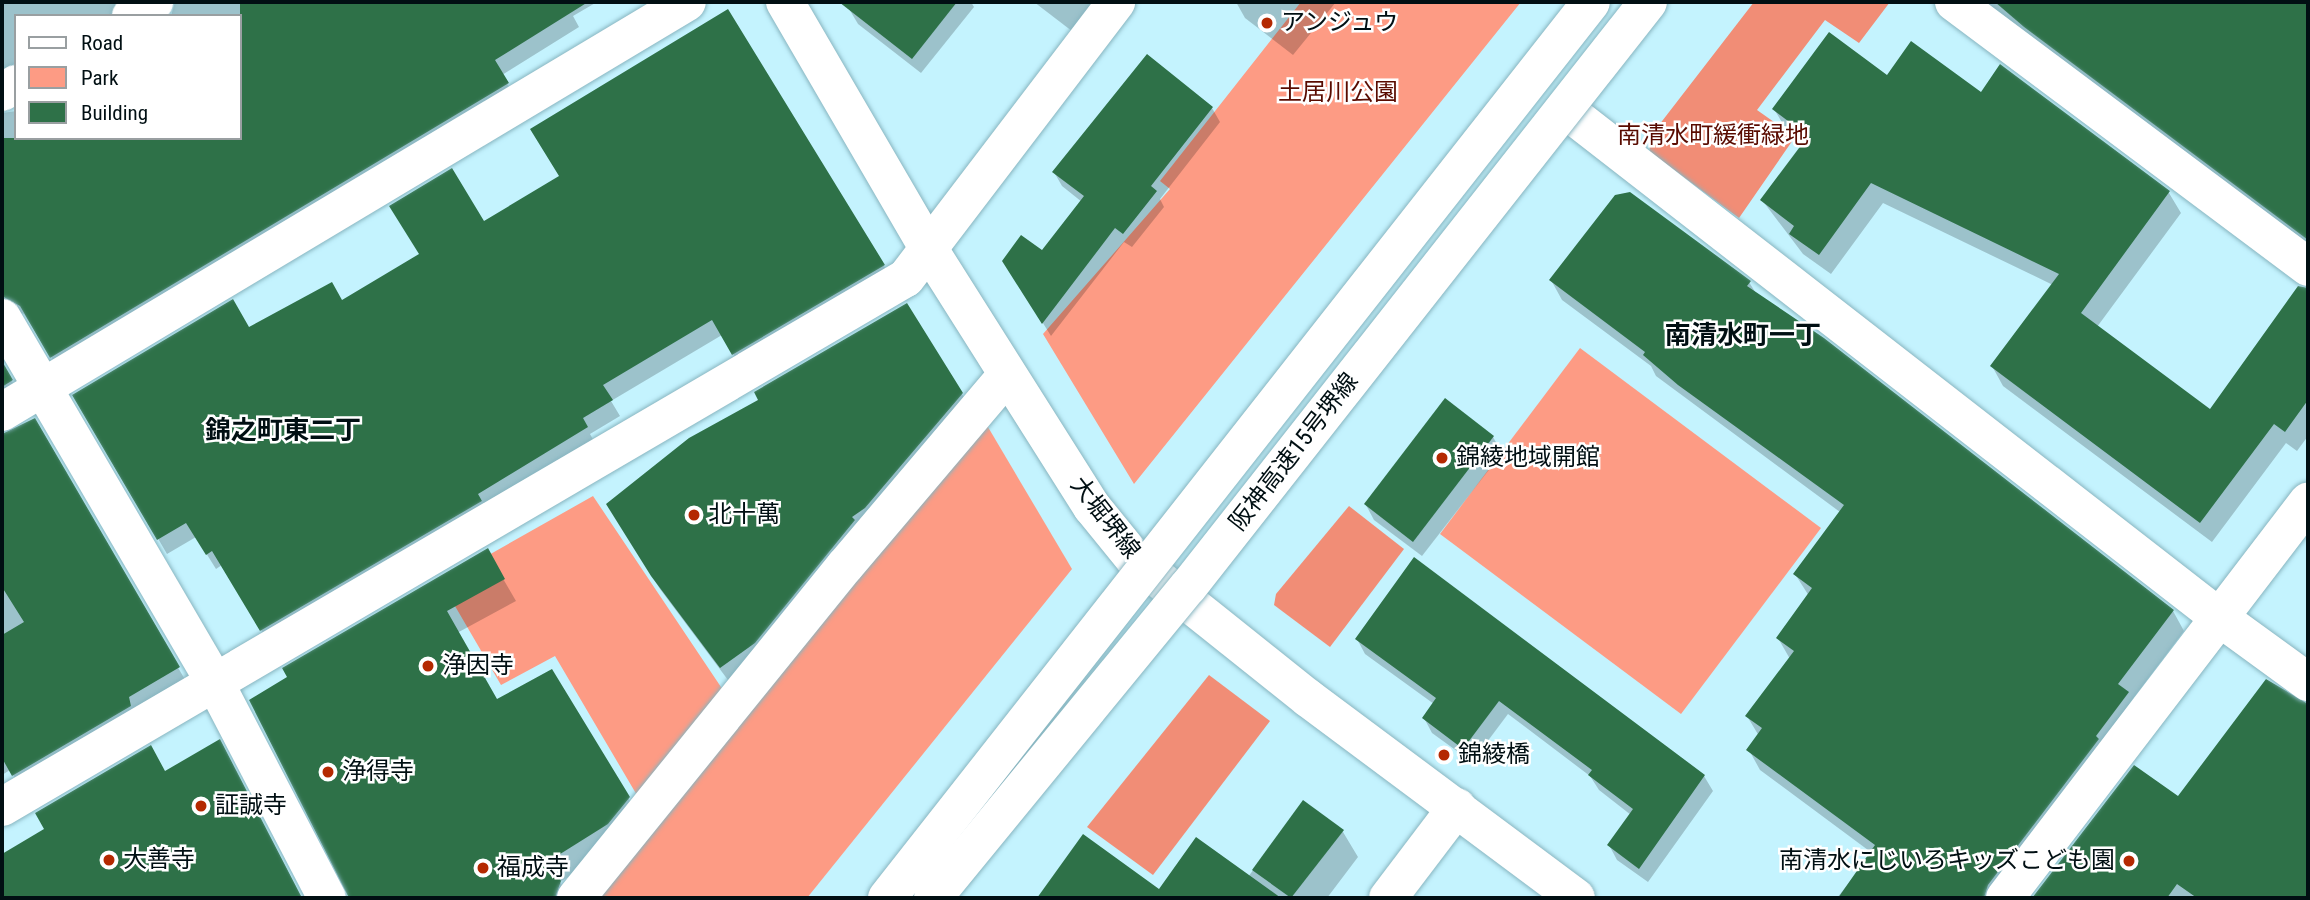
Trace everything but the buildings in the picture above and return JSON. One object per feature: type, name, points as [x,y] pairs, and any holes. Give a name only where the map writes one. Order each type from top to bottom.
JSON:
[{"type":"main road","points":[[134,14],[154,2]]},
{"type":"main road","points":[[2,412],[687,2]]},
{"type":"main road","name":"大堀堺線","points":[[785,2],[930,251],[1007,375],[1092,507],[1135,560],[1576,898]]},
{"type":"main road","points":[[2,807],[906,278],[930,251],[956,208],[1116,2]]},
{"type":"main road","points":[[871,898],[1135,560],[1579,2]]},
{"type":"main road","name":"阪神高速15号堺線","points":[[887,898],[1591,2]]},
{"type":"main road","name":"阪神高速15号堺線","points":[[933,898],[1188,587],[1648,2]]},
{"type":"main road","points":[[950,898],[1575,117],[1663,2]]},
{"type":"main road","points":[[1954,2],[2308,267]]},
{"type":"main road","points":[[1575,117],[2220,618],[2308,682]]},
{"type":"main road","points":[[2,318],[215,683],[327,898]]},
{"type":"main road","points":[[576,898],[853,556],[1007,375]]},
{"type":"main road","points":[[2005,898],[2308,501]]},
{"type":"main road","points":[[1388,898],[1457,807]]},
{"type":"green space","name":"土居川公園","points":[[1301,2],[1521,2],[1134,484],[1043,334],[1170,189],[1160,181]]},
{"type":"green space","name":"南清水町緩衝緑地","points":[[1754,2],[1890,2],[1859,43],[1825,20],[1757,110],[1795,137],[1739,218],[1650,152],[1649,138]]},
{"type":"green space","points":[[1580,348],[1821,528],[1681,714],[1440,534]]},
{"type":"green space","points":[[985,422],[1072,569],[807,898],[593,898]]},
{"type":"green space","points":[[593,496],[723,690],[641,802],[555,656],[501,685],[441,582]]},
{"type":"green space","points":[[1349,506],[1404,549],[1330,647],[1274,605],[1276,594]]},
{"type":"green space","points":[[1209,675],[1270,721],[1153,875],[1087,827]]},
{"type":"place","name":"アンジュウ","points":[[1267,23]]},
{"type":"place","name":"錦綾地域開館","points":[[1442,458]]},
{"type":"place","name":"北十萬","points":[[694,515]]},
{"type":"place","name":"浄因寺","points":[[428,666]]},
{"type":"place","name":"錦綾橋","points":[[1444,755]]},
{"type":"place","name":"浄得寺","points":[[328,772]]},
{"type":"place","name":"証誠寺","points":[[201,806]]},
{"type":"place","name":"大善寺","points":[[109,860]]},
{"type":"place","name":"南清水にじいろキッズこども園","points":[[2129,861]]},
{"type":"place","name":"福成寺","points":[[483,868]]},
{"type":"district","name":"南清水町一丁","points":[[1743,336]]},
{"type":"district","name":"錦之町東二丁","points":[[283,431]]}]
